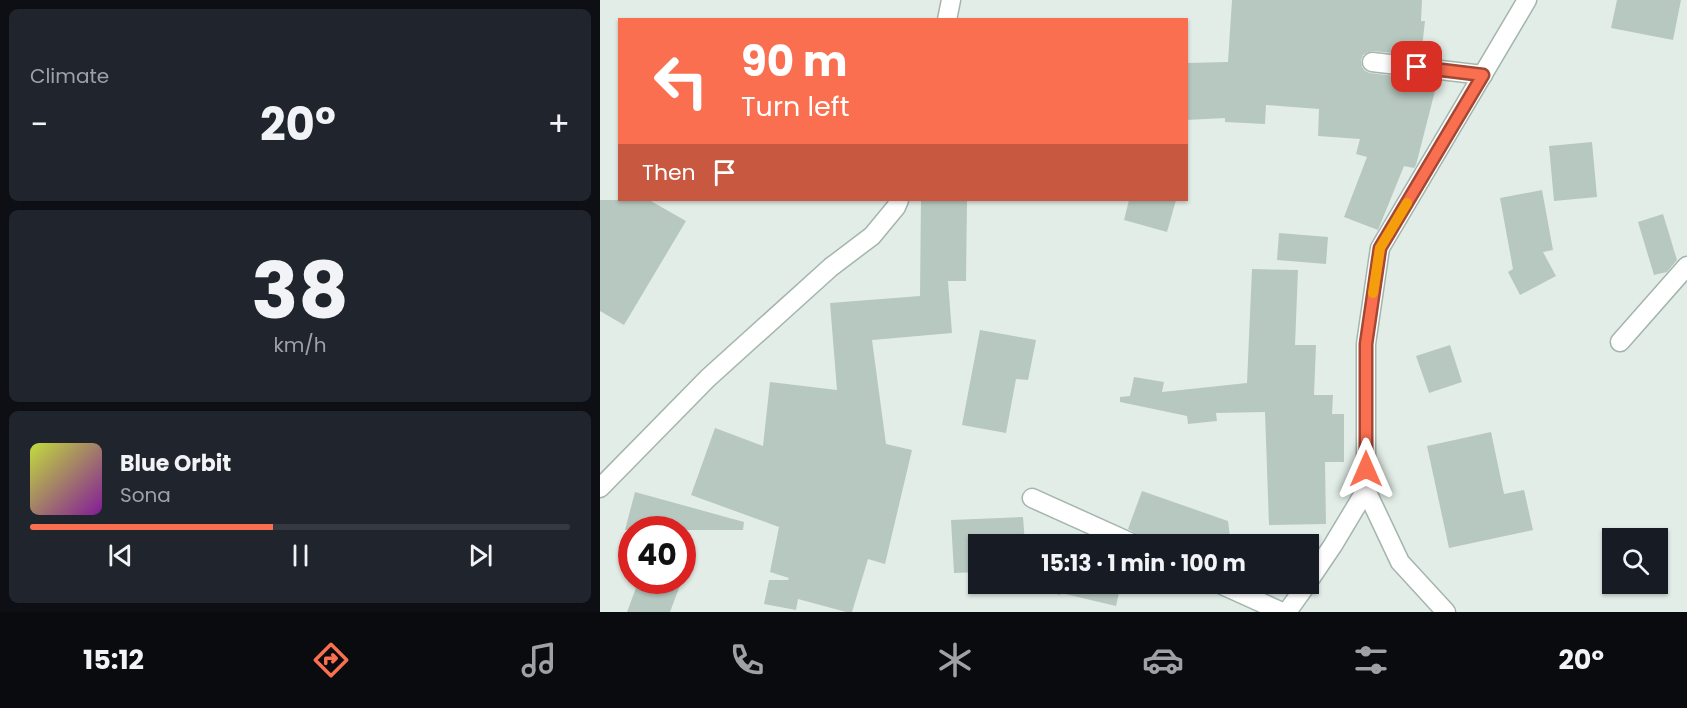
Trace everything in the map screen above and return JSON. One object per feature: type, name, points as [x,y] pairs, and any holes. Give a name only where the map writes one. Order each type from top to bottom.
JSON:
[{"type":"street","points":[[947,18],[951,0]]},
{"type":"street","points":[[1446,612],[1400,562],[1366,490],[1366,344],[1380,248],[1527,0]]},
{"type":"street","points":[[1372,62],[1483,75]]},
{"type":"street","points":[[600,488],[708,378],[831,267],[872,236],[899,201]]},
{"type":"street","points":[[1620,342],[1687,266]]},
{"type":"street","points":[[1319,565],[1366,490]]},
{"type":"street","points":[[1032,498],[1112,534]]},
{"type":"street","points":[[1242,594],[1282,612]]},
{"type":"street","points":[[1287,612],[1299,594]]},
{"type":"building","points":[[1232,0],[1422,0],[1421,21],[1425,21],[1421,56],[1373,51],[1363,55],[1361,60],[1362,67],[1370,73],[1437,83],[1416,165],[1414,168],[1404,166],[1378,230],[1344,217],[1367,157],[1356,154],[1360,139],[1318,136],[1319,109],[1266,105],[1265,124],[1225,122],[1225,118],[1188,120],[1188,63],[1228,62]]},
{"type":"building","points":[[1617,0],[1681,0],[1673,40],[1611,28]]},
{"type":"building","points":[[1592,142],[1597,197],[1554,201],[1549,146]]},
{"type":"building","points":[[1542,190],[1553,250],[1543,252],[1556,276],[1520,295],[1508,272],[1513,269],[1500,198]]},
{"type":"building","points":[[600,200],[651,201],[686,221],[624,325],[600,311]]},
{"type":"building","points":[[921,201],[967,201],[966,281],[948,281],[952,333],[872,340],[886,444],[912,450],[885,564],[868,559],[852,612],[798,599],[796,610],[764,604],[769,580],[788,580],[789,578],[770,572],[779,527],[691,495],[715,428],[763,446],[770,382],[837,390],[830,303],[920,296]]},
{"type":"building","points":[[1129,201],[1176,201],[1167,232],[1124,220]]},
{"type":"building","points":[[1663,214],[1677,260],[1667,272],[1654,275],[1638,222]]},
{"type":"building","points":[[1279,233],[1328,237],[1326,264],[1277,260]]},
{"type":"building","points":[[1252,269],[1298,270],[1295,345],[1316,345],[1314,395],[1333,395],[1332,414],[1344,414],[1344,462],[1325,462],[1326,524],[1269,525],[1265,412],[1216,413],[1217,421],[1188,424],[1187,416],[1120,402],[1120,397],[1130,396],[1134,377],[1164,382],[1162,392],[1247,383]]},
{"type":"building","points":[[980,330],[1036,340],[1028,380],[1016,379],[1006,433],[962,425]]},
{"type":"building","points":[[1450,345],[1462,382],[1429,393],[1416,356]]},
{"type":"building","points":[[1491,432],[1504,494],[1524,490],[1533,530],[1449,548],[1427,446]]},
{"type":"building","points":[[1142,491],[1228,521],[1230,534],[1137,534],[1128,529]]},
{"type":"building","points":[[635,492],[744,522],[743,530],[696,530],[696,516],[629,516]]},
{"type":"building","points":[[1023,517],[1024,534],[968,534],[968,572],[954,573],[951,520]]},
{"type":"building","points":[[634,594],[677,594],[670,612],[627,612]]},
{"type":"building","points":[[1065,594],[1119,594],[1116,606]]},
{"type":"slow traffic","points":[[1373,293],[1380,248],[1407,203]]},
{"type":"route","points":[[1366,469],[1366,344],[1380,248],[1483,75],[1417,67]]}]
